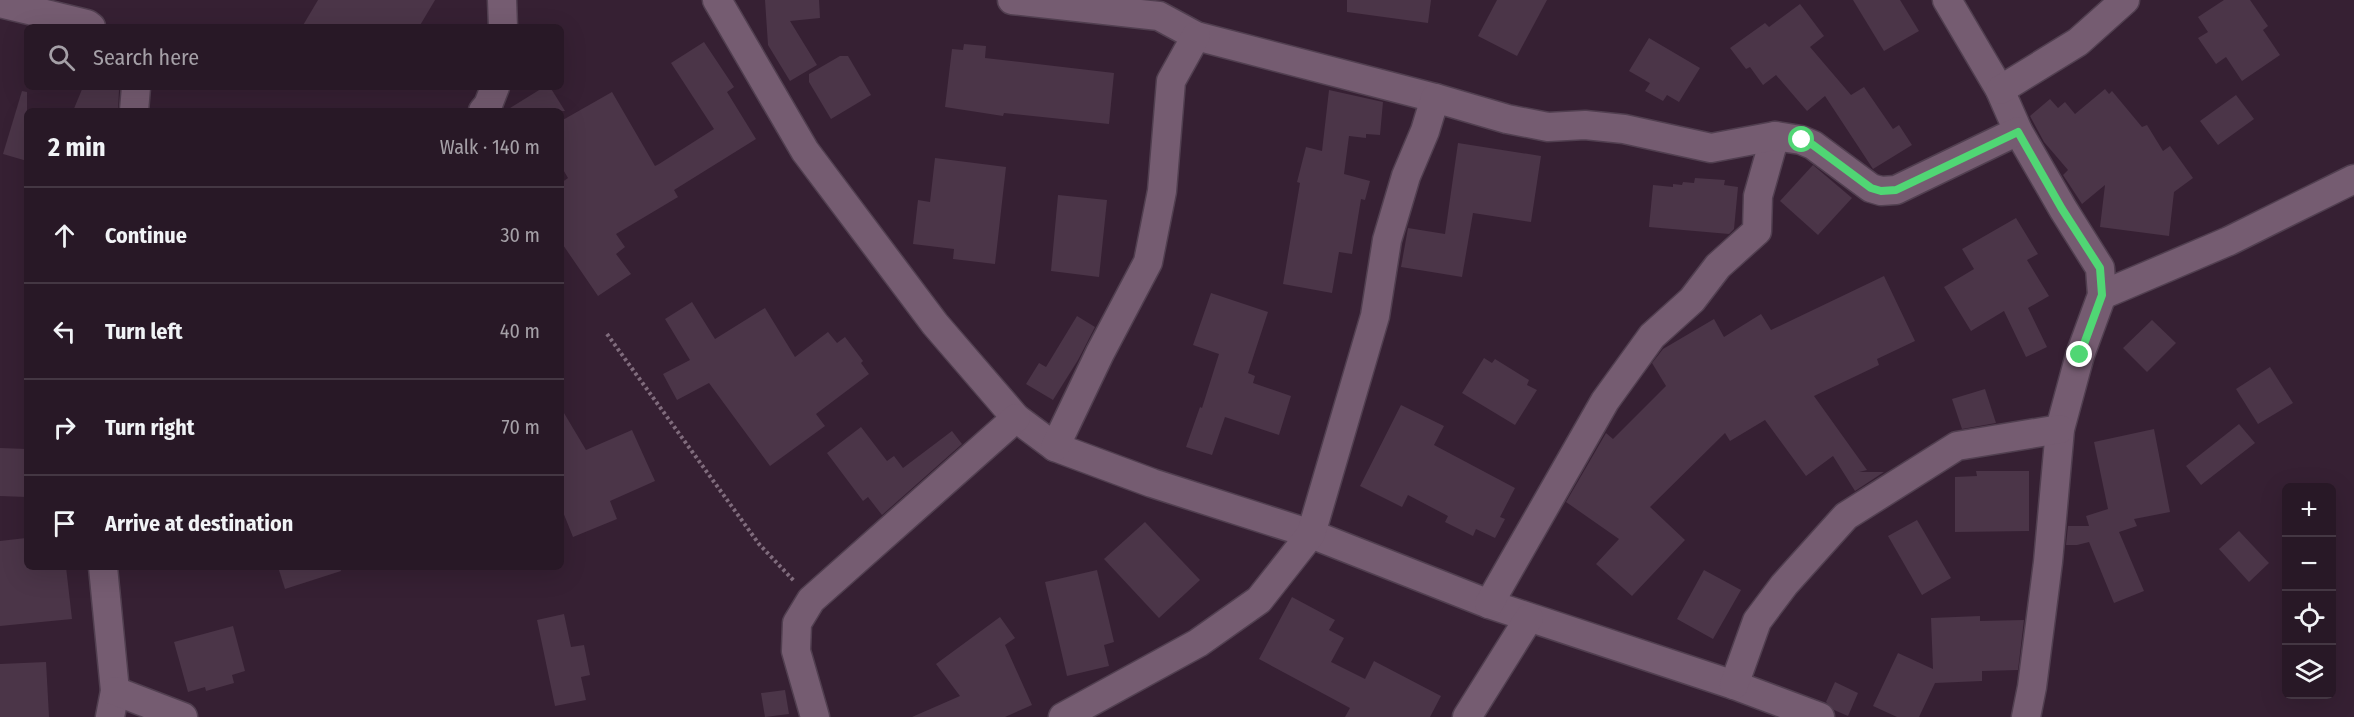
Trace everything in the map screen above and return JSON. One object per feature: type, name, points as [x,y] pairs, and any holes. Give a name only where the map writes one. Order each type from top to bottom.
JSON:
[{"type":"street","points":[[502,0],[503,24]]},
{"type":"street","points":[[717,0],[805,152],[934,324],[1016,418],[1055,447],[1152,483],[1311,534],[1488,604],[1734,685],[1821,717]]},
{"type":"street","points":[[1012,0],[1159,16],[1196,36],[1507,119],[1548,127],[1585,125],[1624,129],[1711,148],[1775,136],[1802,140],[1813,145],[1871,188],[1881,191],[1896,190],[2018,132]]},
{"type":"street","points":[[1947,0],[2000,90],[2018,132],[2062,209],[2100,268],[2102,295],[2080,355],[2060,429],[2048,562],[2026,717]]},
{"type":"street","points":[[2000,90],[2078,42],[2125,0]]},
{"type":"street","points":[[0,3],[87,24]]},
{"type":"street","points":[[1055,447],[1100,353],[1148,262],[1162,191],[1172,81],[1196,36]]},
{"type":"street","points":[[134,108],[136,90]]},
{"type":"street","points":[[486,108],[494,90]]},
{"type":"street","points":[[1063,717],[1198,643],[1258,600],[1311,534],[1375,316],[1387,240],[1406,176],[1425,131],[1435,98]]},
{"type":"street","points":[[1488,604],[1611,392],[1652,336],[1692,300],[1718,266],[1756,231],[1758,196],[1775,136]]},
{"type":"street","points":[[2102,295],[2229,241],[2354,179]]},
{"type":"street","points":[[815,717],[796,651],[797,623],[811,600],[1016,418]]},
{"type":"street","points":[[1734,685],[1756,621],[1784,585],[1846,516],[1957,446],[2060,429]]},
{"type":"street","points":[[103,570],[113,704],[183,717]]},
{"type":"street","points":[[1467,717],[1529,618]]},
{"type":"path","points":[[607,334],[759,544],[811,600]]},
{"type":"building","points":[[318,0],[435,0],[421,24],[304,24]]},
{"type":"building","points":[[765,0],[819,0],[820,18],[790,21],[817,65],[790,81],[768,45]]},
{"type":"building","points":[[1347,0],[1431,0],[1428,23],[1347,12]]},
{"type":"building","points":[[1497,0],[1547,0],[1517,56],[1478,36]]},
{"type":"building","points":[[1853,0],[1900,0],[1919,31],[1884,51]]},
{"type":"building","points":[[2224,0],[2250,0],[2268,26],[2263,30],[2280,55],[2242,81],[2226,57],[2216,64],[2198,38],[2208,32],[2198,17]]},
{"type":"building","points":[[1800,4],[1824,36],[1810,47],[1851,95],[1864,87],[1893,129],[1899,125],[1912,145],[1873,169],[1825,96],[1807,111],[1776,75],[1763,85],[1750,67],[1746,69],[1730,48],[1765,23],[1769,27]]},
{"type":"building","points":[[1649,38],[1700,68],[1679,102],[1667,95],[1663,101],[1645,91],[1650,83],[1629,71]]},
{"type":"building","points":[[704,42],[734,87],[727,92],[756,139],[674,190],[678,197],[616,234],[625,247],[616,254],[631,274],[598,296],[564,246],[564,181],[568,178],[564,171],[564,119],[612,92],[655,166],[659,164],[714,129],[671,63]]},
{"type":"building","points":[[964,44],[986,46],[985,58],[1114,73],[1109,124],[1004,113],[1003,116],[945,107],[952,49],[963,50]]},
{"type":"building","points":[[840,56],[848,56],[871,95],[831,119],[809,82],[809,74]]},
{"type":"building","points":[[2105,89],[2109,94],[2112,91],[2142,127],[2147,125],[2163,151],[2170,146],[2193,178],[2174,192],[2169,236],[2100,227],[2105,185],[2082,204],[2063,175],[2068,170],[2044,142],[2030,116],[2050,99],[2058,108],[2065,102],[2075,114]]},
{"type":"building","points":[[82,90],[119,90],[118,108],[74,108]]},
{"type":"building","points":[[539,90],[552,90],[563,108],[510,108]]},
{"type":"building","points":[[1329,90],[1383,102],[1380,135],[1366,134],[1366,138],[1349,136],[1344,174],[1370,181],[1365,200],[1361,199],[1352,254],[1339,252],[1332,293],[1283,284],[1300,183],[1297,182],[1306,147],[1322,151]]},
{"type":"building","points":[[22,91],[27,92],[27,108],[24,108],[24,160],[3,154]]},
{"type":"building","points":[[2236,95],[2254,119],[2218,145],[2200,121]]},
{"type":"building","points":[[1458,143],[1541,156],[1531,222],[1473,213],[1462,277],[1401,267],[1408,228],[1445,234]]},
{"type":"building","points":[[935,158],[1006,167],[995,264],[953,259],[954,249],[913,244],[918,200],[930,202]]},
{"type":"building","points":[[1813,165],[1852,198],[1818,235],[1780,201]]},
{"type":"building","points":[[1695,178],[1725,180],[1724,185],[1738,187],[1734,229],[1729,234],[1649,227],[1653,185],[1673,187],[1673,184],[1682,185],[1683,182],[1694,183]]},
{"type":"building","points":[[1058,195],[1107,200],[1099,277],[1051,271]]},
{"type":"building","points":[[2016,218],[2038,254],[2027,260],[2049,296],[2028,308],[2047,347],[2026,357],[2004,311],[1971,331],[1944,287],[1974,269],[1962,249]]},
{"type":"building","points":[[1884,276],[1915,341],[1877,359],[1879,365],[1814,396],[1867,470],[1859,472],[1884,472],[1855,491],[1833,456],[1806,476],[1765,420],[1730,441],[1725,433],[1650,507],[1685,540],[1632,596],[1596,564],[1619,539],[1566,502],[1606,433],[1613,439],[1666,386],[1652,363],[1663,349],[1714,319],[1724,337],[1761,314],[1771,330]]},
{"type":"building","points":[[1211,293],[1268,312],[1248,373],[1255,376],[1253,383],[1291,396],[1279,435],[1225,417],[1212,455],[1186,447],[1200,407],[1202,408],[1219,354],[1193,345]]},
{"type":"building","points":[[692,302],[715,339],[765,308],[795,357],[828,332],[837,343],[845,337],[863,361],[861,363],[869,374],[816,414],[825,426],[770,466],[709,383],[677,400],[663,374],[690,360],[665,319]]},
{"type":"building","points":[[1077,316],[1095,327],[1053,400],[1026,384],[1039,363],[1046,367]]},
{"type":"building","points":[[2152,320],[2176,343],[2147,372],[2123,348]]},
{"type":"building","points":[[1484,358],[1492,363],[1495,359],[1529,380],[1527,385],[1537,390],[1515,425],[1462,393]]},
{"type":"building","points":[[2270,367],[2293,403],[2258,424],[2236,389]]},
{"type":"building","points":[[1985,389],[1996,423],[1962,429],[1952,399]]},
{"type":"building","points":[[1401,405],[1444,426],[1434,445],[1515,488],[1500,517],[1505,519],[1495,538],[1476,529],[1473,536],[1445,522],[1448,516],[1408,495],[1402,507],[1360,486]]},
{"type":"building","points":[[564,413],[586,450],[632,430],[655,481],[610,501],[617,519],[573,537],[564,514]]},
{"type":"building","points":[[2239,424],[2255,443],[2201,485],[2186,466]]},
{"type":"building","points":[[861,427],[887,461],[894,456],[903,468],[952,431],[962,444],[882,515],[868,497],[863,501],[827,453]]},
{"type":"building","points":[[2154,429],[2170,512],[2134,519],[2137,526],[2119,532],[2144,591],[2114,603],[2089,542],[2066,545],[2068,526],[2089,526],[2086,516],[2108,509],[2094,442]]},
{"type":"building","points":[[0,448],[24,449],[24,497],[0,496]]},
{"type":"building","points":[[1976,471],[2029,471],[2029,531],[1955,532],[1955,477],[1977,476]]},
{"type":"building","points":[[1917,520],[1951,578],[1922,595],[1888,536]]},
{"type":"building","points":[[1145,522],[1200,580],[1159,618],[1104,559]]},
{"type":"building","points":[[2239,531],[2269,563],[2249,582],[2219,549]]},
{"type":"building","points":[[24,538],[24,570],[66,570],[72,619],[0,626],[0,541]]},
{"type":"building","points":[[279,570],[341,570],[341,571],[285,589]]},
{"type":"building","points":[[1097,570],[1114,642],[1104,645],[1109,666],[1067,676],[1045,582]]},
{"type":"building","points":[[1704,570],[1741,590],[1713,639],[1677,619]]},
{"type":"building","points":[[1292,597],[1335,620],[1329,630],[1344,638],[1331,662],[1365,679],[1374,661],[1441,696],[1430,717],[1345,717],[1350,708],[1259,659]]},
{"type":"building","points":[[564,614],[571,647],[584,645],[590,675],[581,677],[586,700],[555,706],[537,620]]},
{"type":"building","points":[[1980,616],[1980,621],[2024,620],[2018,670],[1982,671],[1982,681],[1935,683],[1919,717],[1897,717],[1873,706],[1898,653],[1933,669],[1931,618]]},
{"type":"building","points":[[1000,617],[1015,638],[1005,645],[1032,705],[1005,717],[912,717],[960,696],[936,664]]},
{"type":"building","points":[[233,626],[245,671],[232,675],[234,683],[206,691],[205,687],[188,692],[174,642]]},
{"type":"building","points":[[46,662],[49,717],[0,717],[0,664]]},
{"type":"building","points":[[1835,682],[1858,693],[1848,716],[1834,710],[1826,702]]},
{"type":"building","points":[[785,690],[789,714],[765,717],[761,693]]},
{"type":"route","points":[[1802,140],[1813,145],[1871,188],[1881,191],[1896,190],[2018,132],[2062,209],[2100,268],[2102,295],[2080,355]]}]
